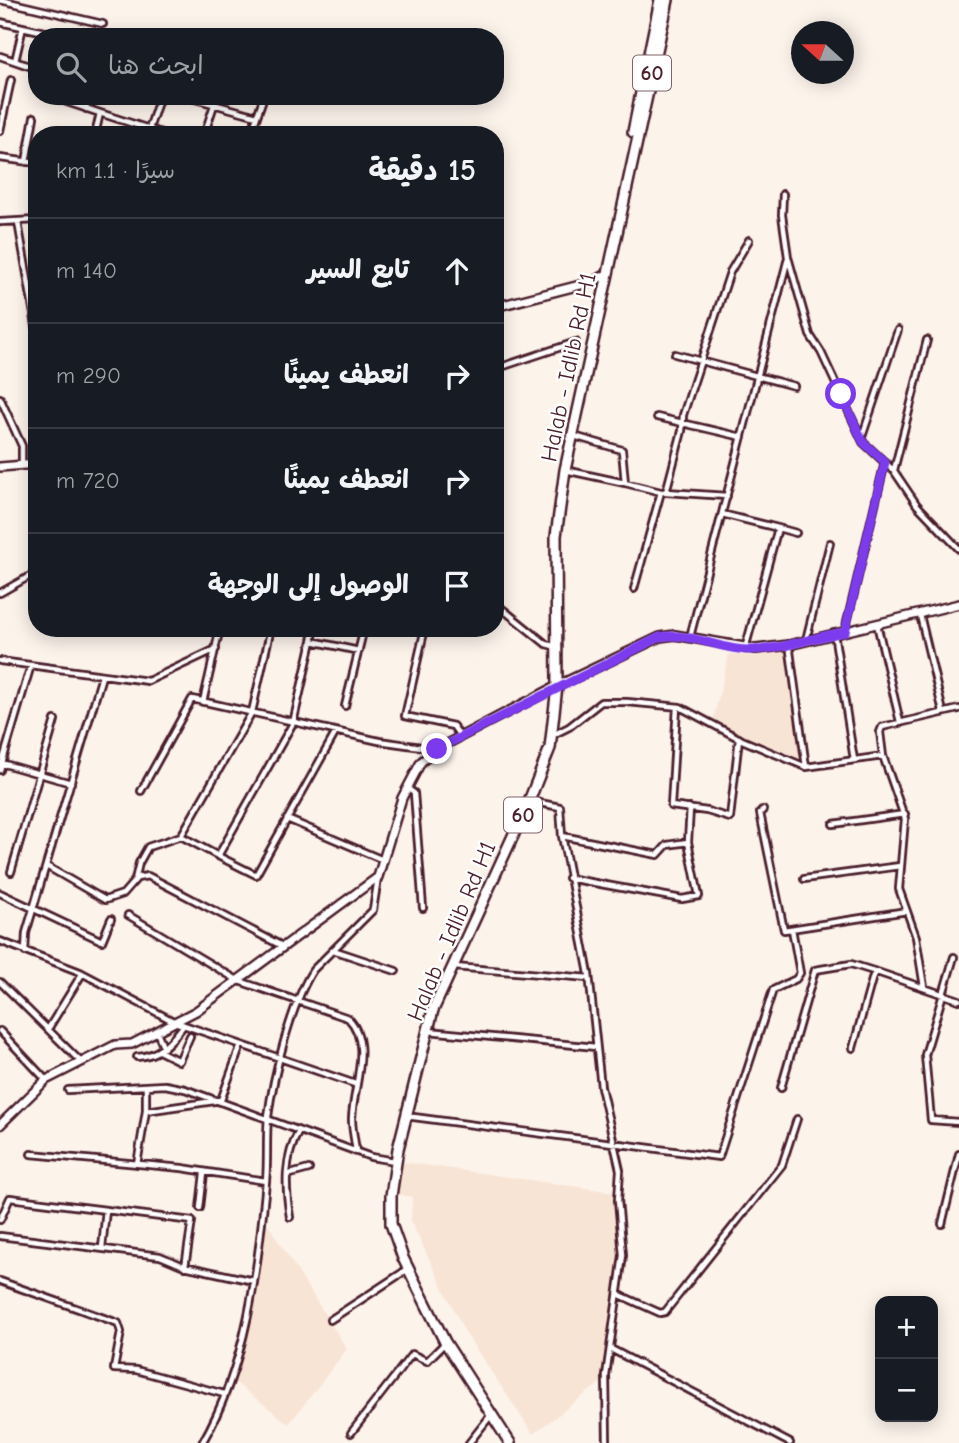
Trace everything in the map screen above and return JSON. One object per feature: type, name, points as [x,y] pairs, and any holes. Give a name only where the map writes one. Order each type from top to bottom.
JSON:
[{"type":"highway","name":"Halab - Idlib Rd H1","points":[[510,1443],[446,1342],[408,1269],[391,1224],[396,1161],[427,1031],[452,967],[545,767],[553,735],[558,647],[556,536],[565,470],[660,33],[656,34],[662,1]]},
{"type":"highway","name":"60","points":[[634,145],[632,137],[662,1]]},
{"type":"street","points":[[0,1],[103,24]]},
{"type":"street","points":[[0,22],[28,28]]},
{"type":"street","points":[[15,61],[23,27]]},
{"type":"street","points":[[0,56],[28,66]]},
{"type":"street","points":[[0,131],[11,80]]},
{"type":"street","points":[[77,105],[133,126]]},
{"type":"street","points":[[150,126],[157,105]]},
{"type":"street","points":[[211,105],[257,116]]},
{"type":"street","points":[[254,126],[261,105]]},
{"type":"street","points":[[207,126],[214,106]]},
{"type":"street","points":[[97,126],[100,113]]},
{"type":"street","points":[[32,126],[34,117]]},
{"type":"street","points":[[0,158],[26,162],[28,151]]},
{"type":"street","points":[[783,194],[782,215],[788,257],[810,335],[821,352],[862,438],[894,471],[917,505],[959,549]]},
{"type":"street","points":[[0,222],[28,221]]},
{"type":"street","points":[[19,222],[28,277]]},
{"type":"street","points":[[635,589],[682,423],[730,272],[748,240]]},
{"type":"street","points":[[690,637],[788,257]]},
{"type":"street","points":[[504,305],[592,282],[607,274]]},
{"type":"street","points":[[862,438],[898,330]]},
{"type":"street","points":[[894,471],[927,340]]},
{"type":"street","points":[[504,366],[576,342]]},
{"type":"street","points":[[675,354],[794,386]]},
{"type":"street","points":[[0,398],[28,454]]},
{"type":"street","points":[[657,416],[742,437]]},
{"type":"street","points":[[573,435],[622,450],[625,483]]},
{"type":"street","points":[[22,446],[22,464]]},
{"type":"street","points":[[845,632],[885,462]]},
{"type":"street","points":[[0,467],[28,464]]},
{"type":"street","points":[[565,470],[663,492],[727,496]]},
{"type":"street","points":[[722,514],[796,533]]},
{"type":"street","points":[[745,650],[778,528]]},
{"type":"street","points":[[806,641],[830,543]]},
{"type":"street","points":[[0,593],[28,577]]},
{"type":"street","points":[[202,1443],[224,1394],[254,1281],[266,1181],[268,1120],[281,1059],[299,1002],[313,970],[373,910],[383,860],[407,788],[421,762],[460,736],[660,637],[690,637],[745,650],[789,645],[959,604]]},
{"type":"street","points":[[504,610],[546,644],[558,647]]},
{"type":"street","points":[[920,615],[943,712]]},
{"type":"street","points":[[877,624],[900,722]]},
{"type":"street","points":[[834,633],[854,760]]},
{"type":"street","points":[[204,702],[218,637]]},
{"type":"street","points":[[135,880],[139,863],[148,847],[181,836],[252,712],[269,637]]},
{"type":"street","points":[[218,856],[293,723],[313,637]]},
{"type":"street","points":[[345,706],[362,637]]},
{"type":"street","points":[[423,637],[405,716],[453,726],[460,736]]},
{"type":"street","points":[[312,641],[359,650]]},
{"type":"street","points":[[789,645],[806,767]]},
{"type":"street","points":[[0,661],[148,681],[216,649]]},
{"type":"street","points":[[0,770],[31,665]]},
{"type":"street","points":[[25,952],[26,933],[35,911],[102,676]]},
{"type":"street","points":[[141,791],[192,699],[336,732],[437,749]]},
{"type":"street","points":[[553,735],[569,727],[593,706],[605,700],[677,707],[806,767],[883,756]]},
{"type":"street","points":[[677,707],[671,806],[730,818],[739,738]]},
{"type":"street","points":[[924,988],[916,937],[899,889],[905,814],[883,756],[880,732],[882,727],[959,709]]},
{"type":"street","points":[[11,872],[55,720]]},
{"type":"street","points":[[181,836],[256,875],[336,732]]},
{"type":"street","points":[[1,763],[71,783]]},
{"type":"street","points":[[407,788],[414,793],[423,908]]},
{"type":"street","points":[[529,801],[560,807],[568,878],[589,978],[601,1087],[616,1145],[623,1255],[620,1295],[606,1376],[607,1443]]},
{"type":"street","points":[[568,878],[681,899],[699,896],[688,842],[690,808]]},
{"type":"street","points":[[763,810],[760,813],[784,930],[907,911]]},
{"type":"street","points":[[832,824],[905,814]]},
{"type":"street","points":[[287,819],[383,860]]},
{"type":"street","points":[[562,836],[658,855],[667,845],[688,842]]},
{"type":"street","points":[[804,879],[900,866]]},
{"type":"street","points":[[48,867],[104,900],[119,896],[135,880],[148,876],[283,947]]},
{"type":"street","points":[[0,1125],[46,1080],[115,1045],[132,1044],[179,1023],[378,877]]},
{"type":"street","points":[[0,893],[102,941],[111,919]]},
{"type":"street","points":[[128,915],[239,981],[348,1018],[358,1028],[361,1045],[352,1121],[356,1152]]},
{"type":"street","points":[[405,1116],[616,1145],[690,1151],[719,1157],[772,990],[796,979],[800,973],[792,929]]},
{"type":"street","points":[[0,941],[82,974],[179,1023],[355,1084]]},
{"type":"street","points":[[333,950],[396,971]]},
{"type":"street","points":[[954,957],[925,1055],[932,1120],[959,1122]]},
{"type":"street","points":[[781,1088],[815,970],[851,964],[883,974]]},
{"type":"street","points":[[452,967],[589,978]]},
{"type":"street","points":[[853,1048],[873,976],[877,972],[959,1000]]},
{"type":"street","points":[[48,1029],[82,974]]},
{"type":"street","points":[[0,982],[81,1062]]},
{"type":"street","points":[[137,1057],[151,1056],[161,1049],[179,1023]]},
{"type":"street","points":[[0,1031],[46,1080]]},
{"type":"street","points":[[157,1031],[161,1049],[179,1061],[190,1036]]},
{"type":"street","points":[[427,1031],[596,1047]]},
{"type":"street","points":[[221,1100],[241,1045]]},
{"type":"street","points":[[137,1164],[146,1111],[146,1086]]},
{"type":"street","points":[[68,1090],[146,1086],[186,1089],[356,1152],[396,1161]]},
{"type":"street","points":[[146,1111],[221,1100]]},
{"type":"street","points":[[620,1295],[660,1313],[665,1312],[782,1165],[797,1118]]},
{"type":"street","points":[[290,1217],[287,1175],[291,1145],[299,1131]]},
{"type":"street","points":[[31,1154],[137,1164],[266,1181]]},
{"type":"street","points":[[942,1224],[959,1154]]},
{"type":"street","points":[[287,1175],[309,1168]]},
{"type":"street","points":[[200,1208],[204,1173]]},
{"type":"street","points":[[0,1220],[10,1198],[192,1221],[185,1267]]},
{"type":"street","points":[[102,1248],[106,1210]]},
{"type":"street","points":[[0,1236],[160,1256],[185,1267],[254,1281]]},
{"type":"street","points":[[330,1320],[408,1269]]},
{"type":"street","points":[[0,1281],[118,1323],[121,1332],[114,1369],[136,1370],[224,1394]]},
{"type":"street","points":[[351,1433],[412,1354],[427,1361],[446,1342]]},
{"type":"street","points":[[611,1349],[790,1443]]},
{"type":"street","points":[[469,1443],[491,1415]]},
{"type":"shaded area","points":[[787,650],[801,770],[712,725],[729,654],[754,656]]},
{"type":"shaded area","points":[[403,1162],[613,1192],[624,1259],[604,1380],[533,1434],[466,1334],[411,1222],[412,1197],[398,1194]]},
{"type":"shaded area","points":[[267,1223],[347,1349],[289,1424],[232,1380],[255,1292],[263,1225]]},
{"type":"route","points":[[437,749],[557,686],[660,637],[690,637],[745,650],[789,645],[845,632],[885,462],[863,442],[841,394]]}]
